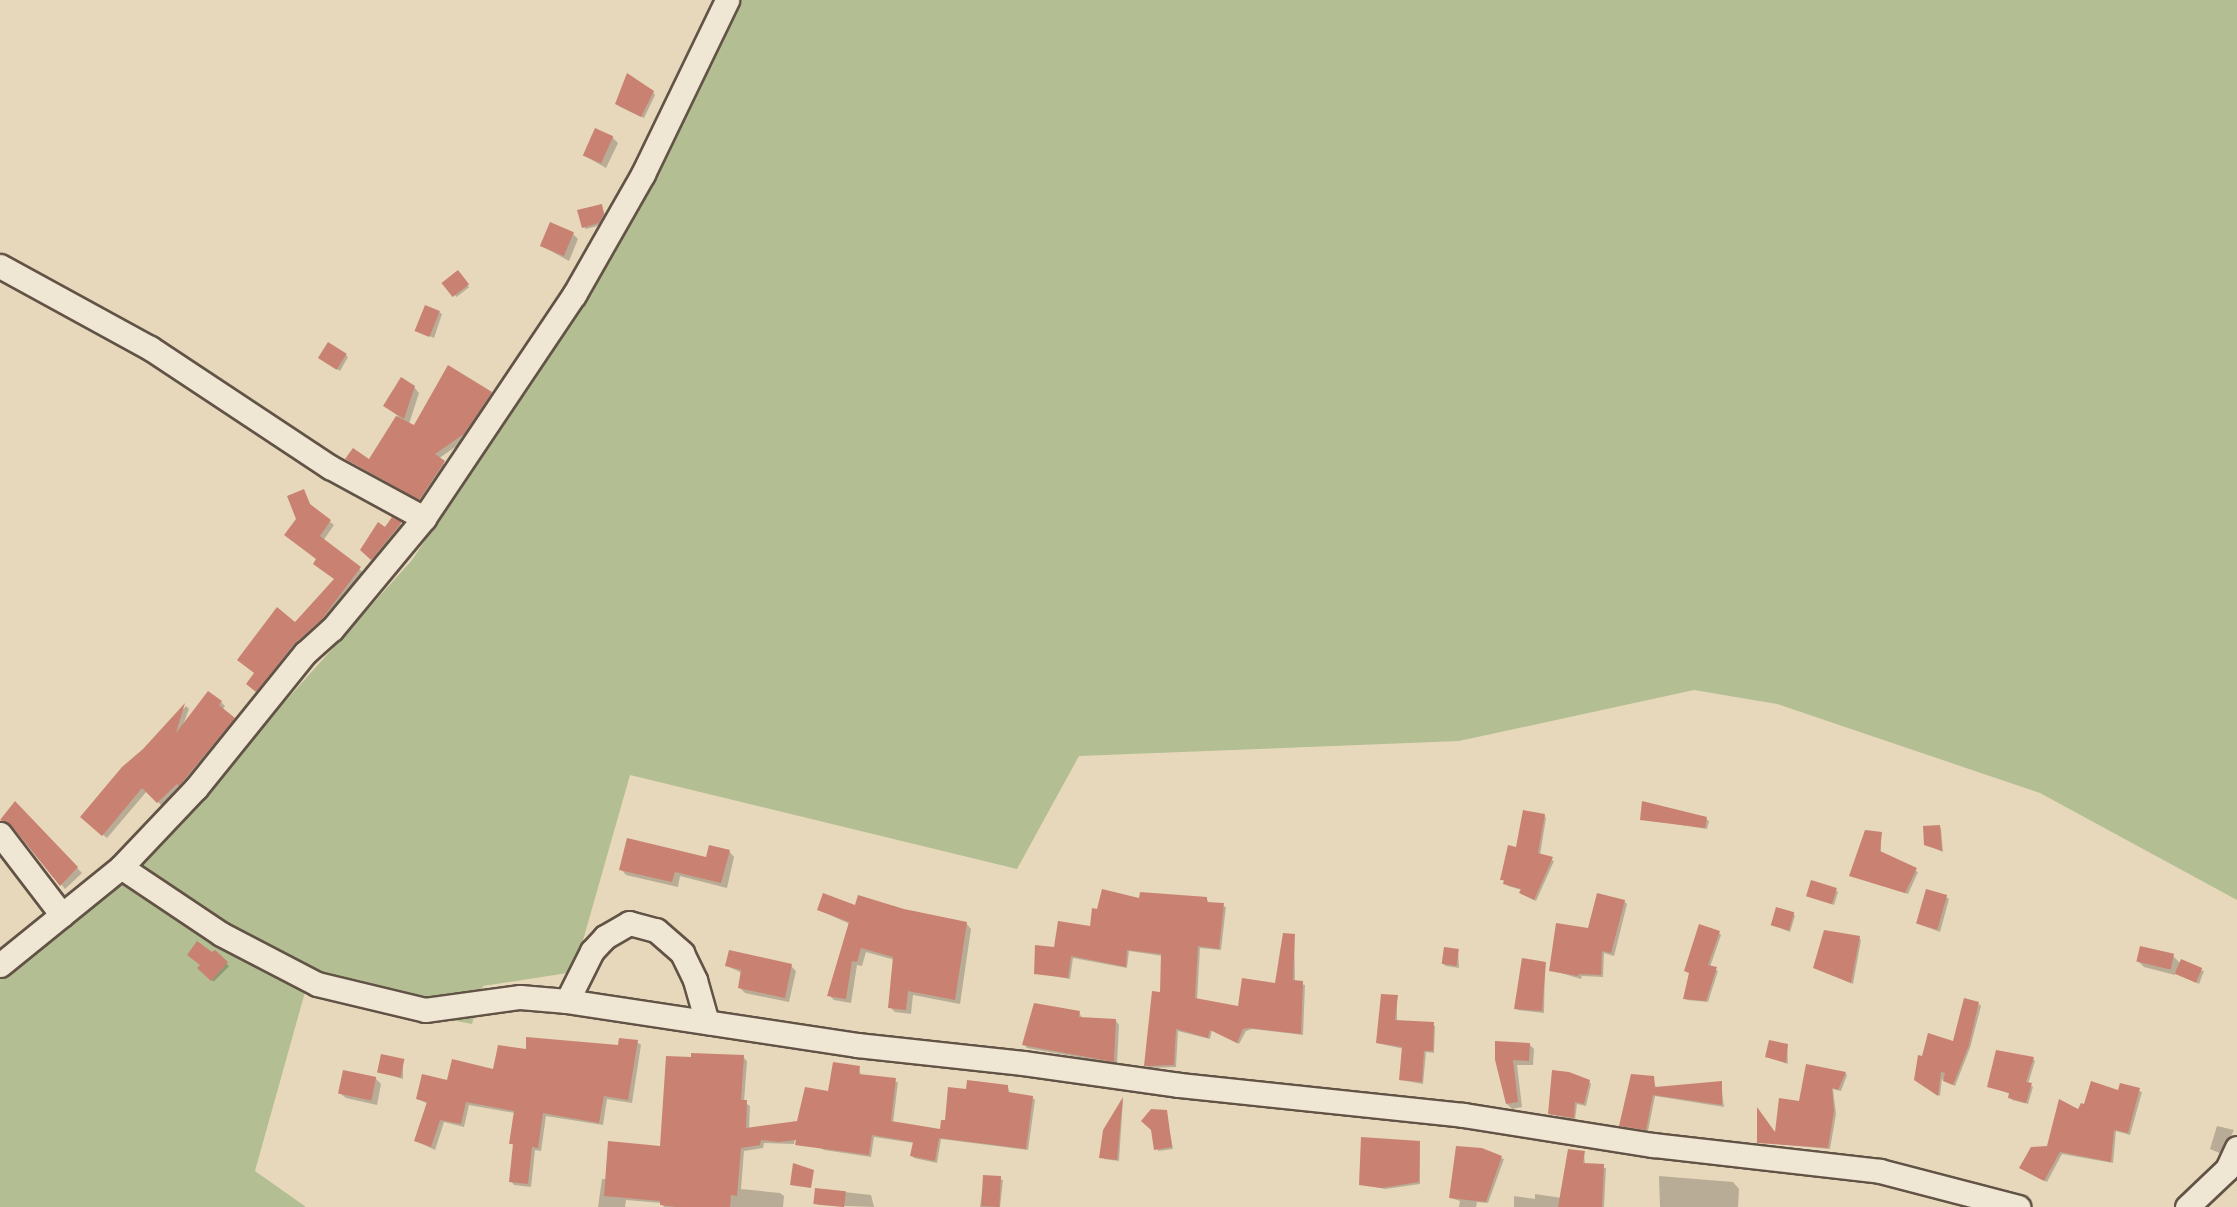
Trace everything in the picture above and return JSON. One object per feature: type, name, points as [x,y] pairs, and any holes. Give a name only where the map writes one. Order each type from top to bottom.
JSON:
[{"type":"street","points":[[0,965],[121,867],[196,788],[305,653],[332,629],[424,518],[574,295],[643,174],[727,0]]},
{"type":"street","points":[[0,266],[150,348],[330,467],[424,518]]},
{"type":"street","points":[[0,834],[62,915]]},
{"type":"street","points":[[121,867],[220,934],[317,984],[425,1010],[520,997],[567,1001],[857,1045],[1023,1063],[1179,1085],[1463,1115],[1629,1141],[1880,1171],[2018,1207]]},
{"type":"street","points":[[567,1001],[592,951],[605,937],[629,923],[656,930],[682,953],[695,980],[707,1022]]},
{"type":"street","points":[[2187,1207],[2227,1170],[2237,1148]]},
{"type":"green space","points":[[734,0],[2237,0],[2237,900],[2040,793],[1777,704],[1694,690],[1459,741],[1079,756],[1017,869],[630,775],[574,972],[483,986],[472,1024],[305,992],[255,1171],[306,1207],[0,1207],[0,973],[172,820],[245,746],[412,560],[605,269],[684,115]]},
{"type":"building","points":[[627,73],[654,91],[641,117],[615,104]]},
{"type":"building","points":[[595,128],[613,136],[601,164],[583,155]]},
{"type":"building","points":[[602,204],[604,214],[599,223],[582,228],[577,210]]},
{"type":"building","points":[[550,222],[574,232],[564,256],[540,246]]},
{"type":"building","points":[[458,270],[469,284],[453,297],[441,283]]},
{"type":"building","points":[[425,305],[440,311],[429,337],[415,331]]},
{"type":"building","points":[[328,342],[347,354],[337,370],[318,358]]},
{"type":"building","points":[[448,365],[492,392],[464,434],[435,454],[445,461],[419,500],[345,459],[353,448],[369,459],[396,416],[414,425]]},
{"type":"building","points":[[401,377],[415,386],[404,419],[383,406]]},
{"type":"building","points":[[304,489],[310,504],[331,520],[320,536],[361,567],[322,619],[294,644],[256,692],[246,684],[254,673],[237,660],[277,607],[295,622],[334,579],[313,564],[316,559],[284,535],[296,519],[287,496]]},
{"type":"building","points":[[392,517],[402,522],[371,560],[360,550],[378,522],[385,527]]},
{"type":"building","points":[[208,691],[222,701],[219,705],[235,718],[179,786],[177,784],[157,803],[142,788],[102,836],[80,817],[122,767],[143,749],[185,703],[176,733]]},
{"type":"building","points":[[15,801],[78,867],[60,886],[11,825],[0,820]]},
{"type":"building","points":[[1642,801],[1707,817],[1705,828],[1640,820]]},
{"type":"building","points":[[1523,810],[1545,814],[1538,853],[1553,857],[1534,900],[1519,893],[1521,889],[1503,884],[1504,880],[1500,880],[1508,845],[1516,847]]},
{"type":"building","points":[[1940,825],[1942,851],[1924,845],[1923,826]]},
{"type":"building","points":[[1865,830],[1882,832],[1880,851],[1917,868],[1905,893],[1849,876]]},
{"type":"building","points":[[627,838],[706,857],[709,845],[730,850],[721,883],[675,872],[672,882],[619,870]]},
{"type":"building","points":[[1811,880],[1837,888],[1832,904],[1806,896]]},
{"type":"building","points":[[1102,889],[1139,898],[1140,892],[1207,897],[1207,902],[1224,903],[1219,949],[1198,946],[1195,998],[1238,1006],[1242,978],[1275,983],[1283,933],[1295,934],[1293,980],[1303,981],[1301,1034],[1249,1028],[1243,1029],[1237,1043],[1210,1030],[1208,1038],[1176,1029],[1174,1065],[1144,1066],[1152,991],[1160,992],[1161,954],[1127,950],[1126,967],[1071,956],[1068,978],[1034,974],[1035,945],[1054,947],[1058,921],[1090,926],[1092,908],[1097,909]]},
{"type":"building","points":[[1926,889],[1947,895],[1937,930],[1916,924]]},
{"type":"building","points":[[823,893],[855,905],[858,895],[904,909],[967,922],[955,1000],[908,991],[906,1010],[888,1008],[893,957],[861,948],[857,962],[852,961],[846,999],[827,996],[849,922],[817,910]]},
{"type":"building","points":[[1597,893],[1625,900],[1611,953],[1602,951],[1601,975],[1578,976],[1549,971],[1556,923],[1588,928]]},
{"type":"building","points":[[1776,907],[1794,912],[1789,931],[1771,925]]},
{"type":"building","points":[[1699,924],[1720,931],[1708,965],[1717,967],[1706,1001],[1683,999],[1689,973],[1684,971]]},
{"type":"building","points":[[1824,930],[1860,936],[1851,983],[1813,968]]},
{"type":"building","points":[[197,941],[212,952],[215,950],[228,962],[211,981],[197,968],[200,965],[187,955]]},
{"type":"building","points":[[2140,946],[2174,954],[2171,969],[2136,962]]},
{"type":"building","points":[[1444,947],[1459,949],[1456,966],[1442,964]]},
{"type":"building","points":[[729,950],[792,964],[785,998],[738,988],[741,970],[725,966]]},
{"type":"building","points":[[1522,958],[1546,962],[1542,1011],[1514,1009]]},
{"type":"building","points":[[2181,959],[2202,968],[2196,983],[2175,974]]},
{"type":"building","points":[[1381,994],[1398,995],[1395,1020],[1434,1022],[1433,1051],[1424,1051],[1422,1082],[1399,1080],[1402,1047],[1376,1043]]},
{"type":"building","points":[[1964,998],[1979,1002],[1969,1045],[1953,1085],[1943,1081],[1945,1073],[1941,1072],[1938,1096],[1914,1080],[1918,1055],[1922,1056],[1928,1033],[1953,1041]]},
{"type":"building","points":[[1034,1003],[1080,1011],[1079,1017],[1116,1019],[1114,1062],[1022,1045]]},
{"type":"building","points":[[526,1037],[618,1045],[619,1038],[638,1040],[628,1100],[604,1096],[599,1123],[543,1113],[538,1148],[532,1147],[528,1184],[509,1182],[513,1144],[509,1144],[514,1111],[466,1102],[461,1124],[440,1120],[431,1147],[414,1141],[427,1102],[416,1099],[422,1074],[447,1080],[452,1059],[493,1069],[498,1045],[526,1049]]},
{"type":"building","points":[[1769,1040],[1788,1044],[1786,1063],[1765,1057]]},
{"type":"building","points":[[1495,1041],[1530,1043],[1529,1061],[1513,1060],[1518,1102],[1506,1104],[1495,1060]]},
{"type":"building","points":[[1996,1050],[2034,1057],[2026,1082],[2032,1083],[2026,1103],[2008,1098],[2009,1093],[1987,1087]]},
{"type":"building","points":[[691,1053],[744,1055],[741,1100],[747,1100],[746,1128],[797,1121],[805,1087],[828,1091],[833,1062],[860,1066],[859,1074],[896,1078],[891,1121],[940,1129],[941,1120],[945,1120],[948,1087],[966,1089],[967,1080],[1008,1085],[1008,1092],[1033,1096],[1026,1149],[939,1138],[935,1161],[910,1156],[913,1142],[872,1135],[869,1155],[795,1145],[796,1140],[761,1140],[760,1145],[741,1148],[737,1196],[731,1195],[730,1207],[676,1207],[660,1205],[660,1201],[604,1196],[608,1141],[660,1146],[666,1056],[691,1057]]},
{"type":"building","points":[[381,1054],[404,1059],[401,1078],[377,1073]]},
{"type":"building","points":[[1806,1064],[1846,1072],[1838,1090],[1832,1088],[1834,1111],[1828,1148],[1757,1143],[1757,1107],[1775,1132],[1779,1098],[1799,1101]]},
{"type":"building","points":[[343,1070],[376,1077],[371,1101],[338,1093]]},
{"type":"building","points":[[1552,1070],[1569,1072],[1590,1080],[1584,1104],[1575,1102],[1574,1118],[1548,1114]]},
{"type":"building","points":[[1631,1074],[1654,1076],[1655,1087],[1722,1081],[1722,1105],[1653,1095],[1646,1130],[1619,1126]]},
{"type":"building","points":[[2091,1081],[2118,1090],[2120,1083],[2140,1088],[2128,1133],[2114,1130],[2111,1162],[2060,1152],[2044,1181],[2019,1168],[2031,1147],[2047,1146],[2059,1099],[2078,1109],[2081,1103],[2084,1104]]},
{"type":"building","points":[[1123,1097],[1117,1160],[1099,1158],[1103,1130]]},
{"type":"building","points":[[1151,1109],[1167,1110],[1172,1147],[1154,1150],[1151,1130],[1141,1121]]},
{"type":"building","points":[[1361,1137],[1420,1141],[1419,1182],[1381,1188],[1359,1185]]},
{"type":"building","points":[[1456,1146],[1482,1148],[1502,1156],[1486,1202],[1449,1198]]},
{"type":"building","points":[[1568,1149],[1585,1151],[1583,1163],[1604,1164],[1602,1207],[1558,1207]]},
{"type":"building","points":[[793,1163],[814,1170],[811,1188],[790,1185]]},
{"type":"building","points":[[983,1175],[1001,1176],[999,1207],[981,1206]]},
{"type":"building","points":[[815,1188],[846,1191],[844,1207],[813,1204]]}]
